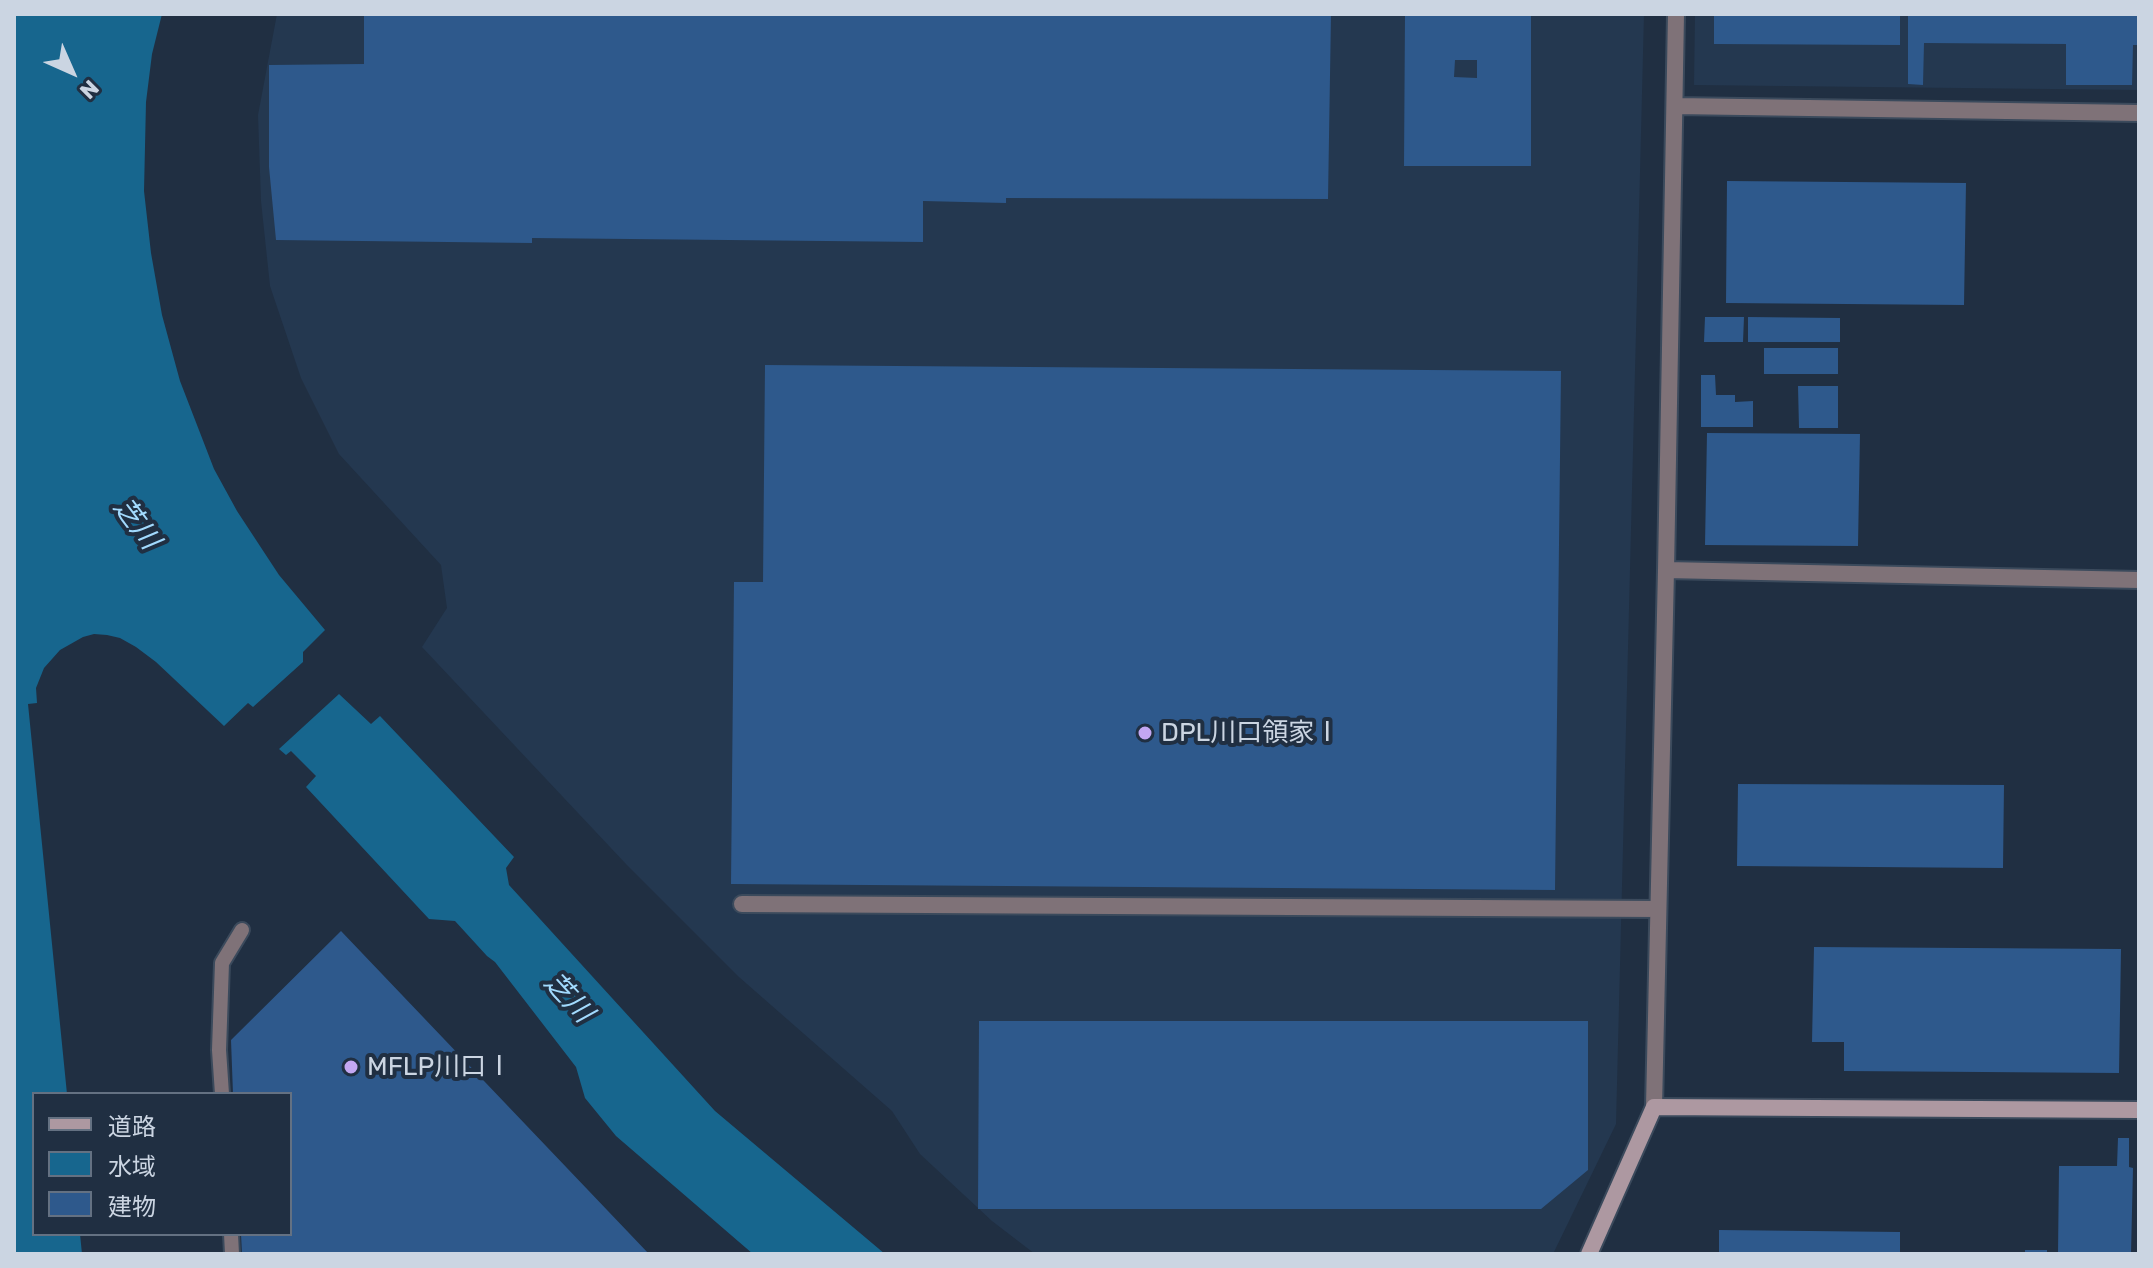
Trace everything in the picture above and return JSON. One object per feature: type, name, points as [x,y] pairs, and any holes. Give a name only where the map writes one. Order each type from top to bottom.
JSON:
[{"type":"street","points":[[1589,1254],[1654,1107],[1676,14]]},
{"type":"street","points":[[1676,106],[2139,113]]},
{"type":"street","points":[[1666,570],[2139,580]]},
{"type":"street","points":[[742,904],[1658,909]]},
{"type":"street","points":[[1654,1107],[2139,1110]]},
{"type":"lane","points":[[222,1092],[219,1050],[222,963],[242,930]]},
{"type":"shaded area","points":[[277,14],[1644,14],[1616,1124],[1553,1254],[1035,1254],[992,1221],[920,1154],[892,1111],[739,977],[626,864],[422,647],[447,608],[441,565],[339,454],[301,378],[270,286],[261,201],[258,115]]},
{"type":"shaded area","points":[[1695,14],[2139,14],[2139,90],[1694,85]]},
{"type":"water","name":"芝川","points":[[14,14],[162,14],[152,54],[146,102],[144,191],[162,315],[180,381],[214,469],[279,575],[325,630],[303,652],[303,662],[253,707],[248,703],[224,726],[156,662],[120,638],[94,634],[83,637],[60,650],[44,668],[36,688],[37,703],[28,704],[67,1092],[32,1092],[32,1236],[80,1236],[82,1254],[14,1254]]},
{"type":"water","name":"芝川","points":[[339,694],[371,724],[380,716],[514,857],[506,868],[509,885],[715,1111],[885,1254],[753,1254],[616,1136],[585,1098],[576,1067],[495,962],[455,921],[429,919],[306,787],[316,776],[291,751],[286,755],[279,749]]},
{"type":"building","points":[[364,14],[1331,14],[1328,199],[1006,198],[1006,203],[923,201],[923,242],[532,238],[532,243],[276,240],[269,167],[269,65],[364,64]]},
{"type":"building","points":[[1405,14],[1531,14],[1531,166],[1404,166]],"holes":[[[1455,60],[1477,60],[1477,78],[1454,77]]]},
{"type":"building","points":[[1714,14],[1900,14],[1900,45],[1714,44]]},
{"type":"building","points":[[1908,14],[2139,14],[2139,45],[2133,45],[2132,85],[2066,85],[2066,44],[1924,43],[1923,85],[1908,84]]},
{"type":"building","points":[[1727,181],[1966,183],[1964,305],[1726,303]]},
{"type":"building","points":[[1705,317],[1744,317],[1743,342],[1704,342]]},
{"type":"building","points":[[1748,317],[1840,318],[1840,342],[1748,342]]},
{"type":"building","points":[[1764,348],[1838,348],[1838,374],[1764,374]]},
{"type":"building","name":"DPL川口領家Ⅰ","points":[[765,365],[1561,371],[1555,890],[731,884],[734,582],[763,582]]},
{"type":"building","points":[[1701,375],[1715,375],[1716,395],[1735,395],[1735,402],[1753,401],[1753,427],[1701,427]]},
{"type":"building","points":[[1798,386],[1838,386],[1838,428],[1799,428]]},
{"type":"building","points":[[1707,433],[1860,434],[1858,546],[1705,545]]},
{"type":"building","points":[[1738,784],[2004,785],[2003,868],[1737,866]]},
{"type":"building","name":"MFLP川口Ⅰ","points":[[341,931],[649,1254],[242,1254],[241,1236],[292,1236],[292,1092],[233,1092],[231,1040]]},
{"type":"building","points":[[1814,947],[2121,949],[2119,1073],[1844,1071],[1844,1042],[1812,1042]]},
{"type":"building","points":[[979,1021],[1588,1021],[1588,1170],[1541,1209],[978,1209]]},
{"type":"building","points":[[2118,1138],[2129,1138],[2129,1167],[2133,1168],[2131,1254],[2058,1254],[2059,1166],[2117,1166]]},
{"type":"building","points":[[1719,1230],[1900,1232],[1900,1254],[1719,1254]]},
{"type":"building","points":[[2025,1250],[2047,1250],[2047,1254],[2025,1254]]},
{"type":"place","name":"DPL川口領家Ⅰ","points":[[1145,733]]},
{"type":"place","name":"MFLP川口Ⅰ","points":[[351,1067]]}]
